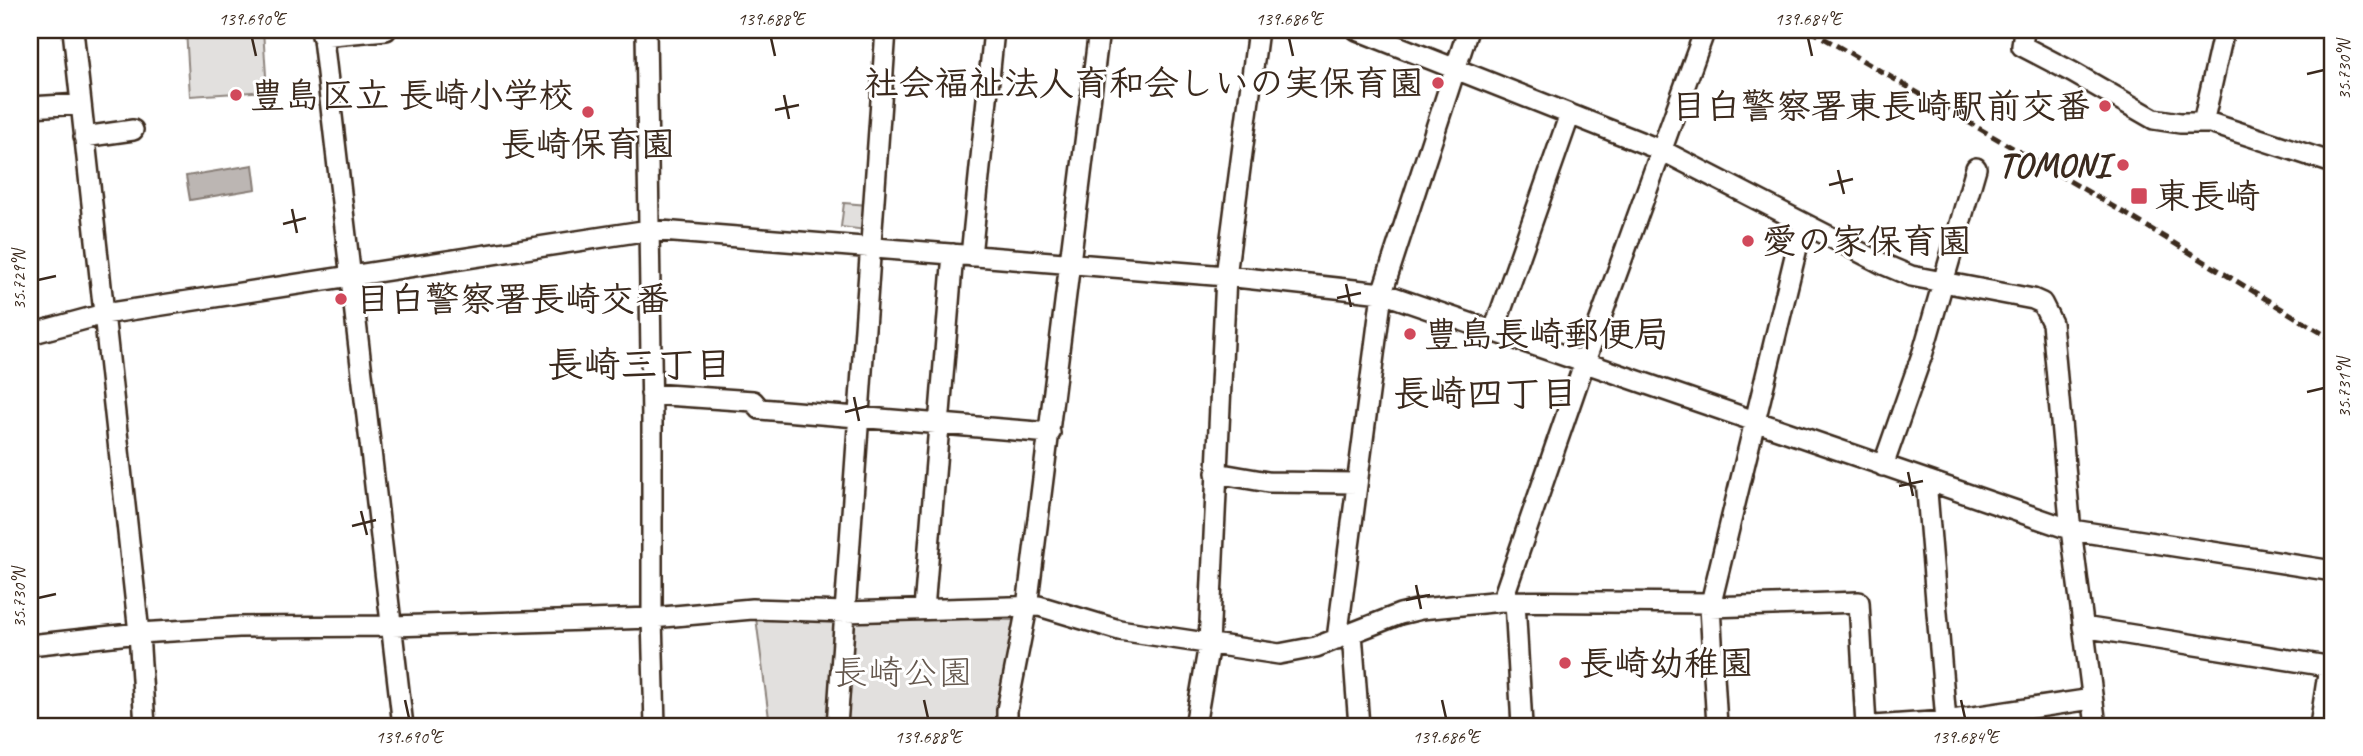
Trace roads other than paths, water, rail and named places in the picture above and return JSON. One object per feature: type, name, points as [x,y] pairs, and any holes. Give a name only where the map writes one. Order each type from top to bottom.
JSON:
[{"type":"street","points":[[73,30],[139,633],[145,726]]},
{"type":"street","points":[[386,30],[322,33],[403,726]]},
{"type":"street","points":[[646,30],[655,726]]},
{"type":"street","points":[[837,726],[886,30]]},
{"type":"street","points":[[924,609],[939,424],[994,30]]},
{"type":"street","points":[[1007,726],[1007,710],[1027,607],[1050,433],[1099,30]]},
{"type":"street","points":[[1195,726],[1209,643],[1226,276],[1258,30]]},
{"type":"street","points":[[1357,30],[1662,150],[1911,276],[2033,299],[2042,303],[2052,323],[2095,726]]},
{"type":"street","points":[[1359,726],[1344,636],[1357,483],[1382,293],[1468,30]]},
{"type":"street","points":[[1522,726],[1509,601],[1584,364],[1705,30]]},
{"type":"street","points":[[2203,123],[2224,30]]},
{"type":"street","points":[[2023,38],[2072,72],[2154,119],[2180,123],[2210,123],[2333,163]]},
{"type":"street","points":[[30,107],[81,104]]},
{"type":"street","points":[[1493,332],[1570,114]]},
{"type":"street","points":[[85,136],[133,130]]},
{"type":"street","points":[[1883,466],[1945,284],[1976,168]]},
{"type":"street","points":[[1717,726],[1710,605],[1803,223]]},
{"type":"street","points":[[30,334],[104,314],[649,230],[1226,276],[1382,293],[2072,530],[2333,571]]},
{"type":"street","points":[[651,394],[753,401],[760,409],[1050,433]]},
{"type":"street","points":[[1216,473],[1268,482],[1357,483]]},
{"type":"street","points":[[1926,480],[1948,724]]},
{"type":"street","points":[[30,645],[139,633],[239,627],[392,626],[652,618],[752,608],[845,612],[1039,606],[1118,630],[1279,654],[1316,648],[1400,614],[1421,609],[1509,601],[1710,605],[1858,602],[1866,726]]},
{"type":"street","points":[[2083,627],[2331,667],[2320,726]]},
{"type":"street","points":[[1873,726],[1948,724],[2092,699]]},
{"type":"railway","points":[[1810,30],[2133,218],[2333,340]]},
{"type":"place","name":"社会福祉法人育和会しいの実保育園","points":[[1438,83]]},
{"type":"place","name":"豊島区立 長崎小学校","points":[[236,95]]},
{"type":"place","name":"目白警察署東長崎駅前交番","points":[[2105,106]]},
{"type":"place","name":"長崎保育園","points":[[588,112]]},
{"type":"place","name":"TOMONI","points":[[2123,165]]},
{"type":"place","name":"東長崎","points":[[2139,196]]},
{"type":"place","name":"愛の家保育園","points":[[1748,241]]},
{"type":"place","name":"目白警察署長崎交番","points":[[341,299]]},
{"type":"place","name":"豊島長崎郵便局","points":[[1410,334]]},
{"type":"place","name":"長崎幼稚園","points":[[1565,663]]},
{"type":"district","name":"長崎三丁目","points":[[639,364]]},
{"type":"district","name":"長崎四丁目","points":[[1485,393]]},
{"type":"park label","name":"長崎公園","points":[[903,672]]}]
